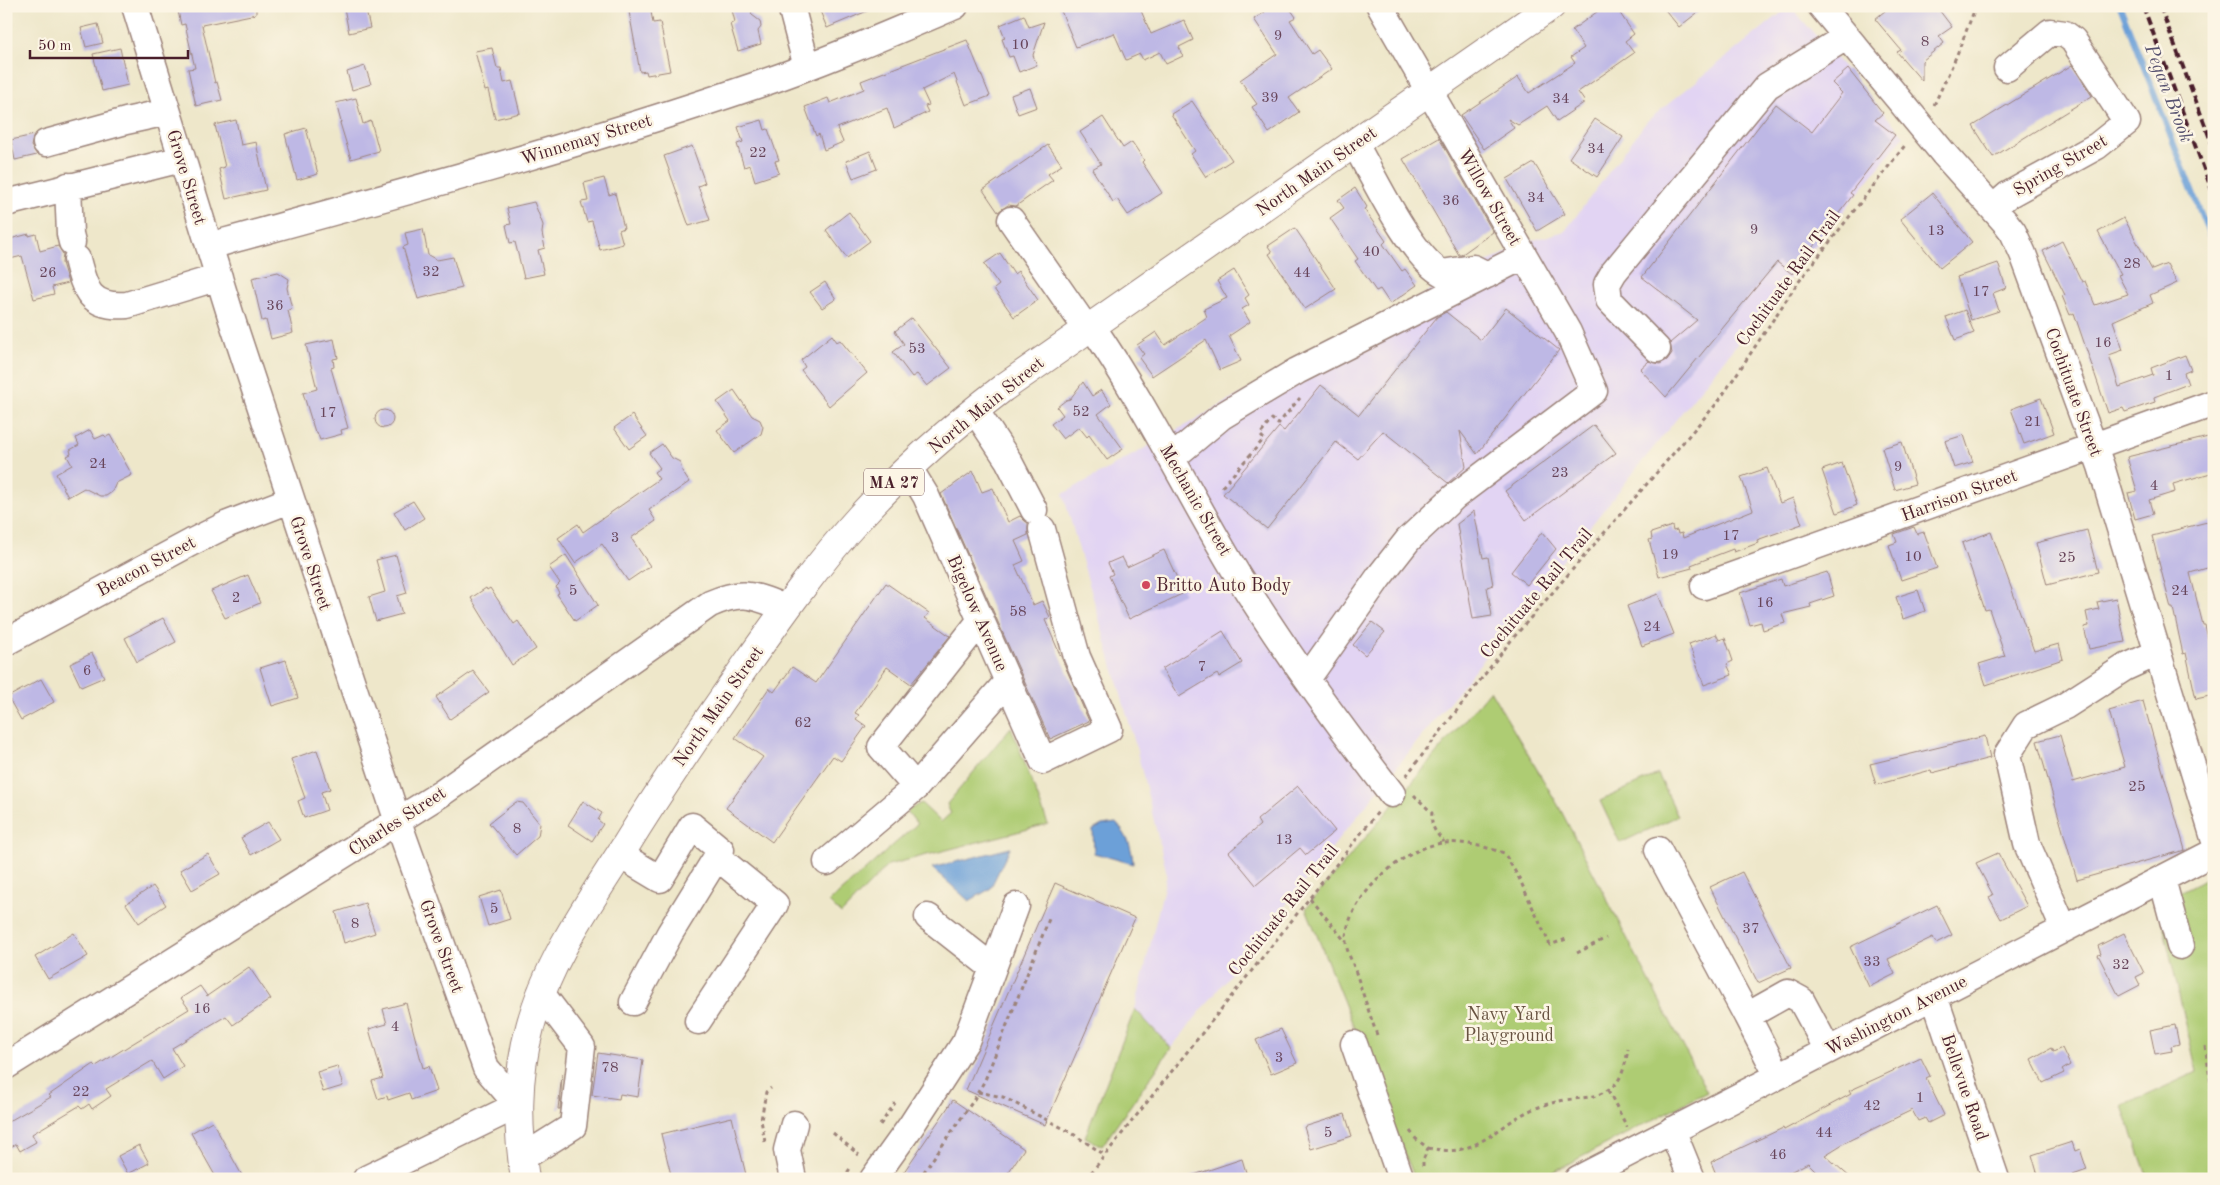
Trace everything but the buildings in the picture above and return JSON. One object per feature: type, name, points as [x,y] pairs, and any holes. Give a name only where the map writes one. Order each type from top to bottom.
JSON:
[{"type":"main road","name":"North Main Street","points":[[523,1168],[518,1105],[524,1051],[541,993],[558,957],[685,753],[786,608],[842,537],[909,468],[975,410],[1088,327],[1355,144],[1551,6]]},
{"type":"street","name":"Grove Street","points":[[135,6],[290,500],[398,822],[486,1068],[518,1105]]},
{"type":"street","points":[[791,6],[807,67]]},
{"type":"street","name":"Winnemay Street","points":[[209,246],[398,195],[602,135],[756,86],[955,6]]},
{"type":"street","name":"Willow Street","points":[[1307,679],[1379,577],[1408,540],[1454,497],[1594,390],[1568,332],[1380,6]]},
{"type":"street","name":"Cochituate Street","points":[[1821,6],[1944,154],[2013,232],[2019,243],[2094,446],[2214,838]]},
{"type":"street","name":"Spring Street","points":[[1992,208],[2019,189],[2097,146],[2127,122],[2073,40],[2064,34],[2050,32],[2007,68]]},
{"type":"street","points":[[1657,349],[1608,300],[1607,284],[1610,278],[1767,86],[1846,37]]},
{"type":"street","points":[[46,143],[167,112]]},
{"type":"street","points":[[1355,144],[1411,242],[1427,264],[1442,273],[1473,268],[1487,275]]},
{"type":"street","points":[[6,203],[182,159]]},
{"type":"street","points":[[68,186],[70,234],[81,276],[90,294],[102,304],[113,306],[127,305],[219,277]]},
{"type":"street","name":"Mechanic Street","points":[[1012,220],[1134,391],[1241,580],[1307,679],[1392,794]]},
{"type":"street","points":[[1172,458],[1222,416],[1297,371],[1524,256]]},
{"type":"street","name":"Harrison Street","points":[[1704,586],[2214,403]]},
{"type":"street","name":"Bigelow Avenue","points":[[909,468],[926,496],[1043,761],[1109,729],[1075,650],[1038,519],[1008,460],[975,410]]},
{"type":"street","name":"Beacon Street","points":[[6,642],[199,538],[261,510],[290,500]]},
{"type":"street","name":"Charles Street","points":[[6,1066],[398,822],[710,604],[726,596],[744,594],[786,608]]},
{"type":"street","points":[[916,787],[881,747],[981,620]]},
{"type":"street","points":[[2064,929],[2027,844],[2007,755],[2026,725],[2066,706],[2124,668],[2156,653]]},
{"type":"street","points":[[827,862],[916,787],[1008,681]]},
{"type":"street","points":[[620,855],[660,879],[692,826],[721,850],[670,933],[633,1002]]},
{"type":"street","points":[[1658,850],[1778,1076]]},
{"type":"street","name":"Washington Avenue","points":[[1578,1179],[2214,852]]},
{"type":"street","points":[[698,1021],[775,904],[717,857]]},
{"type":"street","points":[[2162,879],[2180,946]]},
{"type":"street","points":[[873,1179],[911,1126],[966,1041],[1016,906]]},
{"type":"street","points":[[928,917],[993,968]]},
{"type":"street","points":[[523,1168],[573,1126],[582,1048],[541,993]]},
{"type":"street","points":[[1747,1016],[1788,993],[1800,1000],[1828,1050]]},
{"type":"street","name":"Bellevue Road","points":[[1934,996],[1996,1179]]},
{"type":"street","points":[[1354,1044],[1412,1177]]},
{"type":"street","points":[[366,1179],[518,1105]]},
{"type":"street","points":[[793,1179],[787,1150],[794,1124]]},
{"type":"street","points":[[1672,1130],[1692,1179]]},
{"type":"path","points":[[1932,109],[1956,57],[1976,6]]},
{"type":"path","name":"Cochituate Rail Trail","points":[[1086,1179],[1310,898],[1513,638],[1718,402],[1797,284],[1910,139]]},
{"type":"path","points":[[1222,487],[1264,439],[1260,435],[1272,419],[1278,424],[1303,394]]},
{"type":"path","points":[[1432,813],[1431,821],[1435,832],[1444,842]]},
{"type":"path","points":[[1346,942],[1350,922],[1357,906],[1374,882],[1394,864],[1421,848],[1444,842],[1486,847],[1504,853],[1519,878],[1550,945],[1569,938]]},
{"type":"path","points":[[1310,898],[1346,942],[1380,1044]]},
{"type":"path","points":[[918,1179],[978,1092],[1002,1040],[1048,919]]},
{"type":"path","points":[[1577,953],[1606,938]]},
{"type":"path","points":[[2205,1046],[2214,1103]]},
{"type":"path","points":[[1408,1128],[1416,1139],[1428,1148],[1439,1150],[1467,1148],[1475,1145],[1513,1118],[1535,1108],[1573,1098],[1586,1099],[1598,1096],[1615,1086],[1623,1070],[1628,1049]]},
{"type":"path","points":[[1608,1090],[1628,1129]]},
{"type":"path","points":[[978,1092],[1003,1097],[1070,1132],[1105,1155]]},
{"type":"path","points":[[833,1133],[859,1155]]},
{"type":"path","points":[[1412,1177],[1428,1148]]},
{"type":"shaded area","points":[[1790,6],[1904,136],[1171,1048],[1135,1009],[1167,874],[1135,743],[1063,494],[1362,326],[1527,242],[1565,231],[1647,121]]},
{"type":"green space","name":"Navy Yard Playground","points":[[1490,690],[1558,805],[1707,1092],[1539,1179],[1415,1179],[1306,908]]},
{"type":"green space","points":[[1011,727],[1048,824],[888,865],[841,914],[829,902],[917,824],[907,811],[921,803],[941,822],[951,813],[947,804]]},
{"type":"green space","points":[[1658,774],[1678,816],[1620,843],[1600,801]]},
{"type":"green space","points":[[2214,874],[2214,1179],[2148,1179],[2123,1106],[2197,1072],[2158,903]]},
{"type":"green space","points":[[1135,1009],[1171,1048],[1102,1146],[1085,1137]]},
{"type":"water","points":[[1116,823],[1124,832],[1129,842],[1133,864],[1094,853],[1093,830],[1102,825]]},
{"type":"water","points":[[1010,848],[990,889],[969,901],[932,868]]},
{"type":"waterway","name":"Pegan Brook","points":[[2120,6],[2214,247]]},
{"type":"railway","points":[[2143,6],[2214,196]]},
{"type":"railway","points":[[2160,6],[2214,149]]},
{"type":"place","name":"Britto Auto Body","points":[[1146,585]]}]
